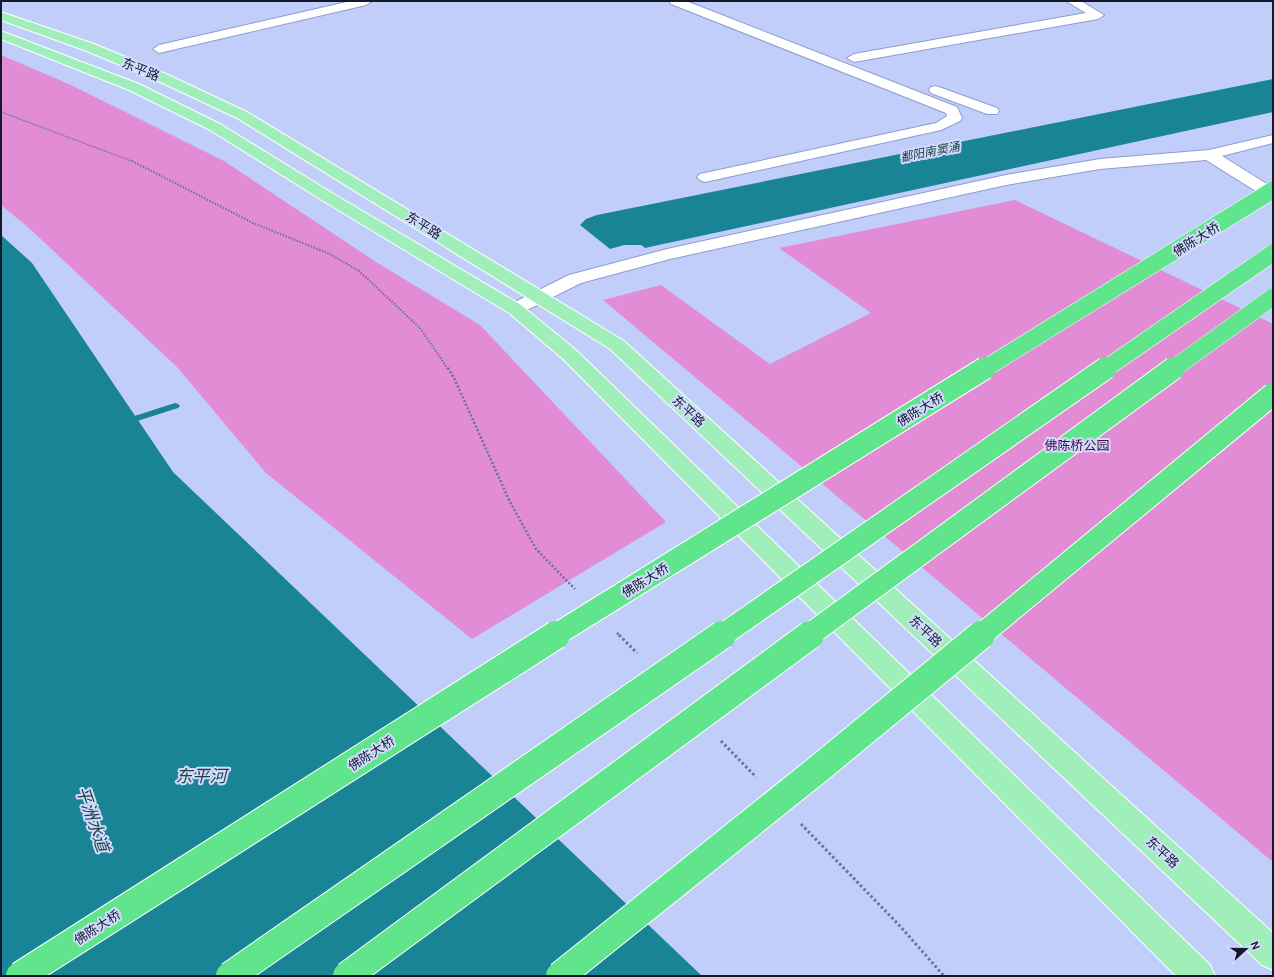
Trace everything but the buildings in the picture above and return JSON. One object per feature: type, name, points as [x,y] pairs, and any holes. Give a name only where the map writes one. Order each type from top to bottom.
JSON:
[{"type":"highway","name":"佛陈大桥","points":[[20,976],[535,648],[1273,190]]},
{"type":"highway","points":[[230,976],[1273,253]]},
{"type":"highway","points":[[348,976],[961,523],[1273,297]]},
{"type":"highway","points":[[560,976],[822,766],[1273,394]]},
{"type":"main road","name":"东平路","points":[[1,16],[89,47],[159,76],[242,115],[617,345],[1273,954]]},
{"type":"main road","name":"东平路","points":[[1,35],[64,58],[134,87],[215,127],[326,196],[515,309],[570,355],[1199,976]]},
{"type":"street","points":[[159,49],[366,1]]},
{"type":"street","points":[[675,1],[952,110],[955,118],[941,126],[705,177]]},
{"type":"street","points":[[708,1],[803,38]]},
{"type":"street","points":[[854,58],[1098,15],[1072,1]]},
{"type":"street","points":[[840,52],[992,111]]},
{"type":"street","points":[[515,309],[575,279],[667,254],[1006,180],[1100,164],[1209,155],[1273,139]]},
{"type":"street","points":[[1209,155],[1273,195]]},
{"type":"path","points":[[1,112],[130,160],[253,223],[330,254],[359,271],[420,328],[454,378],[510,502],[536,549],[580,594]]},
{"type":"path","points":[[613,629],[641,657]]},
{"type":"path","points":[[718,737],[762,783]]},
{"type":"path","points":[[800,823],[899,925],[944,976]]},
{"type":"green space","points":[[1,55],[71,85],[224,161],[376,262],[480,325],[666,522],[472,639],[266,473],[177,367],[29,228],[1,205]]},
{"type":"green space","name":"佛陈桥公园","points":[[1015,200],[1273,324],[1273,862],[603,300],[661,285],[770,364],[871,313],[779,248]]},
{"type":"water","name":"鄱阳南窦涌","points":[[1273,79],[1273,112],[645,248],[641,245],[624,245],[610,249],[580,225],[586,219],[597,215]]},
{"type":"water","name":"东平河","points":[[1,235],[32,263],[173,472],[702,976],[1,976]]},
{"type":"waterway","points":[[125,422],[175,406]]},
{"type":"water label","name":"平洲水道","points":[[93,819]]}]
